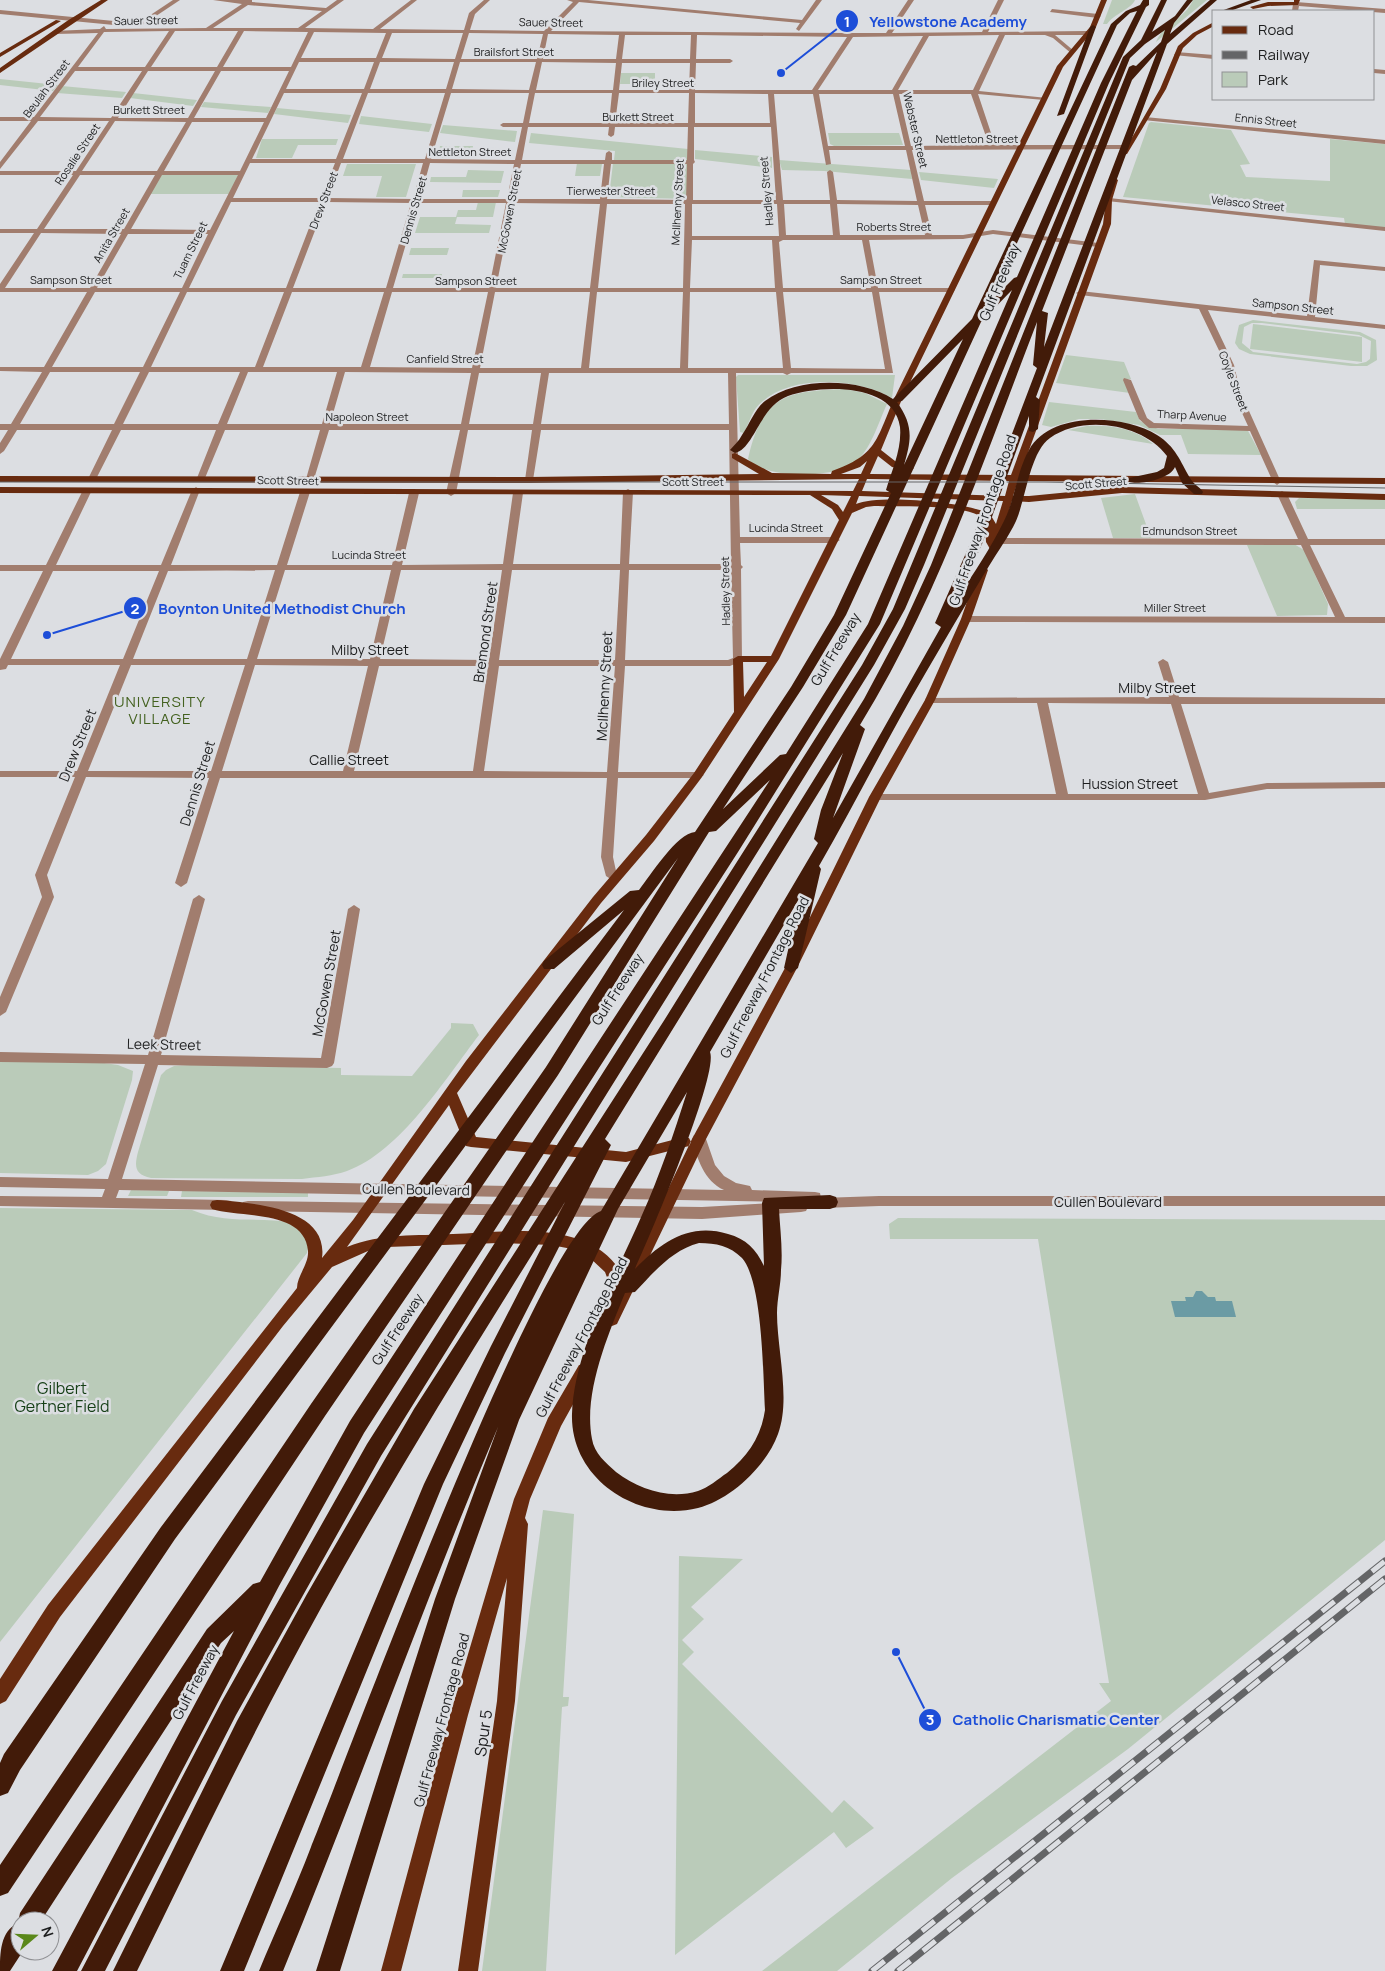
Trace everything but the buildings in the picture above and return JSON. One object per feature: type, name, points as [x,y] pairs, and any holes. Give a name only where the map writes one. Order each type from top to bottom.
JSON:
[{"type":"highway","name":"Gulf Freeway","points":[[64,1971],[272,1579],[362,1418],[802,741],[874,624],[1104,83],[1146,0]]},
{"type":"highway","points":[[1057,129],[1117,20],[1133,10],[1164,0]]},
{"type":"highway","points":[[125,1971],[249,1720],[314,1602],[421,1416],[670,1023],[870,698],[909,626],[937,565],[1138,53],[1164,0]]},
{"type":"highway","points":[[918,675],[976,544],[1140,104],[1154,75],[1179,0]]},
{"type":"highway","points":[[94,1971],[208,1744],[302,1571],[397,1413],[868,665],[898,609],[918,564],[1109,100],[1131,52],[1183,12],[1190,0]]},
{"type":"highway","points":[[1129,79],[1151,54],[1214,0]]},
{"type":"highway","points":[[1227,10],[1258,0]]},
{"type":"highway","points":[[1178,31],[1212,17]]},
{"type":"highway","points":[[0,1885],[318,1410],[552,1070],[709,820],[797,686],[840,615],[1024,214],[1057,129],[1091,30]]},
{"type":"highway","points":[[898,399],[991,308],[1026,268]]},
{"type":"highway","points":[[1033,428],[1045,292]]},
{"type":"highway","points":[[735,453],[745,442],[753,422],[770,402],[781,395],[802,388],[833,385],[858,388],[886,399],[903,417],[905,447],[895,473],[879,532]]},
{"type":"highway","points":[[271,1971],[322,1851],[452,1513],[502,1418],[532,1371],[611,1207],[851,799],[918,675],[1010,521],[1034,450],[1046,436],[1057,429],[1092,422],[1107,422],[1137,429],[1152,436],[1173,455],[1186,481],[1198,492]]},
{"type":"highway","points":[[1133,480],[1164,474],[1169,470],[1173,455]]},
{"type":"highway","points":[[791,968],[828,810],[870,698]]},
{"type":"highway","points":[[549,965],[600,926],[712,827],[802,741]]},
{"type":"highway","points":[[0,1784],[18,1754],[168,1533],[674,854],[709,820]]},
{"type":"highway","points":[[706,1043],[697,1087],[653,1210],[611,1308],[585,1381],[581,1409],[582,1439],[590,1458],[608,1477],[638,1496],[668,1503],[702,1498],[738,1477],[762,1451],[773,1419],[774,1410],[768,1312],[774,1268],[770,1203],[824,1199]]},
{"type":"highway","points":[[232,1971],[426,1502],[459,1430],[646,1061]]},
{"type":"highway","points":[[629,1287],[665,1250],[677,1241],[702,1236],[713,1236],[736,1244],[752,1259],[768,1312]]},
{"type":"highway","points":[[328,1971],[502,1418]]},
{"type":"highway","points":[[35,1911],[214,1636],[272,1579]]},
{"type":"highway","points":[[0,1966],[10,1950]]},
{"type":"main road","points":[[0,55],[95,0]]},
{"type":"main road","points":[[0,71],[105,0]]},
{"type":"main road","points":[[0,1682],[370,1208],[471,1064],[698,775],[774,659],[835,540],[898,399],[1060,66],[1082,43],[1091,30],[1104,0]]},
{"type":"main road","points":[[1245,10],[1274,0]]},
{"type":"main road","points":[[1253,7],[1297,2]]},
{"type":"main road","name":"Gulf Freeway Frontage Road","points":[[391,1971],[459,1715],[522,1499],[554,1423],[621,1303],[666,1211],[698,1139],[791,968],[875,797],[930,700],[966,619],[996,541],[1021,457],[1107,224],[1110,200],[1127,147],[1163,89],[1176,54],[1186,41],[1212,26]]},
{"type":"main road","points":[[9,49],[28,51]]},
{"type":"main road","points":[[876,450],[891,463],[902,468],[991,471],[1008,468],[1021,457],[1036,469],[1066,478]]},
{"type":"main road","points":[[824,476],[857,465],[876,450]]},
{"type":"main road","points":[[735,453],[753,468],[775,476]]},
{"type":"main road","name":"Scott Street","points":[[0,479],[310,478],[529,480],[736,476],[864,476],[1277,482],[1385,481]]},
{"type":"main road","name":"Scott Street","points":[[0,490],[414,493],[810,492],[1009,499],[1050,498],[1122,490],[1385,497]]},
{"type":"main road","points":[[810,492],[846,516]]},
{"type":"main road","points":[[846,516],[864,504],[874,502],[965,508],[982,512],[989,518],[992,526],[990,554]]},
{"type":"main road","points":[[739,712],[738,659],[774,659]]},
{"type":"main road","points":[[451,1094],[471,1142],[626,1157],[698,1139]]},
{"type":"main road","points":[[217,1205],[288,1216],[304,1227],[311,1237],[315,1249],[313,1262],[301,1295]]},
{"type":"main road","points":[[328,1262],[376,1243],[533,1236],[580,1245],[605,1260],[618,1282],[621,1303]]},
{"type":"main road","name":"Spur 5","points":[[468,1971],[506,1701],[522,1499]]},
{"type":"main road","points":[[0,1695],[54,1611]]},
{"type":"street","points":[[139,25],[177,0]]},
{"type":"street","points":[[216,0],[250,1],[327,10]]},
{"type":"street","points":[[298,31],[341,0]]},
{"type":"street","points":[[372,32],[414,0]]},
{"type":"street","name":"Dennis Street","points":[[365,369],[472,14],[487,0]]},
{"type":"street","points":[[567,0],[804,22]]},
{"type":"street","points":[[546,32],[578,0]]},
{"type":"street","points":[[796,34],[819,0]]},
{"type":"street","points":[[902,0],[911,0]]},
{"type":"street","points":[[888,34],[911,0]]},
{"type":"street","points":[[984,34],[1001,0]]},
{"type":"street","points":[[206,30],[250,1]]},
{"type":"street","points":[[1297,2],[1385,11]]},
{"type":"street","points":[[690,11],[695,6]]},
{"type":"street","points":[[0,12],[173,29]]},
{"type":"street","points":[[1052,12],[1098,16]]},
{"type":"street","name":"Beulah Street","points":[[0,167],[72,69],[110,22]]},
{"type":"street","name":"Sauer Street","points":[[55,32],[173,29],[312,32],[1047,34],[1091,30]]},
{"type":"street","name":"Rosalie Street","points":[[0,290],[173,29]]},
{"type":"street","name":"Anita Street","points":[[0,451],[241,31]]},
{"type":"street","name":"Tuam Street","points":[[92,479],[312,32]]},
{"type":"street","name":"Drew Street","points":[[258,369],[389,32]]},
{"type":"street","name":"McGowen Street","points":[[451,492],[466,428],[532,92],[546,32]]},
{"type":"street","points":[[611,135],[622,33]]},
{"type":"street","name":"McIlhenny Street","points":[[684,372],[692,162],[694,33]]},
{"type":"street","points":[[828,164],[816,88],[851,34]]},
{"type":"street","name":"Webster Street","points":[[927,34],[895,92],[929,237]]},
{"type":"street","points":[[993,148],[974,92],[1003,34]]},
{"type":"street","points":[[1047,34],[1054,37],[1072,52]]},
{"type":"street","points":[[1176,54],[1212,57]]},
{"type":"street","name":"Brailsfort Street","points":[[297,60],[730,61]]},
{"type":"street","points":[[72,69],[293,69]]},
{"type":"street","name":"Briley Street","points":[[282,91],[974,92],[1044,98]]},
{"type":"street","name":"Hadley Street","points":[[771,92],[781,202],[782,237],[775,241],[788,373]]},
{"type":"street","name":"Burkett Street","points":[[0,119],[268,120]]},
{"type":"street","name":"Ennis Street","points":[[1145,119],[1385,142]]},
{"type":"street","name":"Burkett Street","points":[[503,125],[774,126]]},
{"type":"street","name":"Nettleton Street","points":[[826,148],[1127,147]]},
{"type":"street","points":[[585,370],[608,157]]},
{"type":"street","name":"Nettleton Street","points":[[248,161],[519,161],[608,157],[692,162]]},
{"type":"street","points":[[830,172],[837,237]]},
{"type":"street","points":[[0,173],[242,173]]},
{"type":"street","name":"Tierwester Street","points":[[229,200],[993,203]]},
{"type":"street","name":"Velasco Street","points":[[1110,200],[1385,229]]},
{"type":"street","points":[[0,231],[213,232]]},
{"type":"street","name":"Roberts Street","points":[[688,238],[929,237],[977,235],[993,232],[1098,245]]},
{"type":"street","points":[[865,237],[875,290]]},
{"type":"street","points":[[1312,319],[1317,262],[1385,269]]},
{"type":"street","name":"Sampson Street","points":[[0,290],[951,290]]},
{"type":"street","name":"Canfield Street","points":[[0,369],[477,369],[732,373],[890,371],[875,290]]},
{"type":"street","name":"Sampson Street","points":[[1080,293],[1385,327]]},
{"type":"street","name":"Coyle Street","points":[[1203,308],[1230,365],[1236,391],[1277,482]]},
{"type":"street","points":[[201,478],[245,369]]},
{"type":"street","points":[[310,478],[342,369]]},
{"type":"street","points":[[529,480],[545,370]]},
{"type":"street","name":"Hadley Street","points":[[732,373],[738,567],[738,659]]},
{"type":"street","name":"Tharp Avenue","points":[[1127,380],[1143,420],[1152,426],[1254,429]]},
{"type":"street","name":"Napoleon Street","points":[[0,427],[734,427]]},
{"type":"street","name":"Drew Street","points":[[0,1012],[48,897],[41,875],[196,490]]},
{"type":"street","points":[[1,665],[86,492]]},
{"type":"street","name":"Dennis Street","points":[[181,883],[305,492]]},
{"type":"street","name":"McIlhenny Street","points":[[616,877],[610,873],[606,857],[620,663],[628,492]]},
{"type":"street","points":[[348,774],[376,662],[396,566],[414,493]]},
{"type":"street","name":"Bremond Street","points":[[478,774],[518,493]]},
{"type":"street","points":[[1282,494],[1341,620]]},
{"type":"street","name":"Lucinda Street","points":[[737,540],[835,540]]},
{"type":"street","name":"Edmundson Street","points":[[996,541],[1385,542]]},
{"type":"street","name":"Lucinda Street","points":[[0,568],[165,566],[738,567]]},
{"type":"street","name":"Miller Street","points":[[966,619],[1385,620]]},
{"type":"street","name":"Milby Street","points":[[1,665],[376,662],[724,664],[738,659]]},
{"type":"street","points":[[1163,662],[1205,797]]},
{"type":"street","name":"Milby Street","points":[[930,700],[1384,702]]},
{"type":"street","points":[[1042,700],[1063,798]]},
{"type":"street","name":"Callie Street","points":[[0,774],[698,775]]},
{"type":"street","name":"Hussion Street","points":[[875,797],[1205,797],[1276,785],[1385,785]]},
{"type":"street","points":[[107,1204],[153,1058],[199,899]]},
{"type":"street","name":"McGowen Street","points":[[327,1063],[354,909]]},
{"type":"street","name":"Leek Street","points":[[0,1057],[153,1058],[327,1063]]},
{"type":"street","points":[[698,1139],[712,1175],[722,1184],[734,1190],[824,1199]]},
{"type":"street","name":"Cullen Boulevard","points":[[0,1182],[384,1188],[824,1199],[1385,1201]]},
{"type":"street","name":"Cullen Boulevard","points":[[0,1202],[702,1213],[771,1210]]},
{"type":"green space","points":[[1112,0],[1135,0],[1107,24],[1103,24]]},
{"type":"green space","points":[[1193,0],[1207,0],[1156,42],[1159,36],[1185,12]]},
{"type":"green space","points":[[621,73],[655,73],[655,84],[620,84]]},
{"type":"green space","points":[[0,79],[58,85],[53,91],[0,85]]},
{"type":"green space","points":[[62,86],[126,92],[122,98],[57,93]]},
{"type":"green space","points":[[133,93],[197,100],[193,106],[130,98]]},
{"type":"green space","points":[[204,102],[271,107],[268,113],[201,107]]},
{"type":"green space","points":[[277,108],[351,115],[348,123],[274,114]]},
{"type":"green space","points":[[361,116],[432,124],[429,132],[359,124]]},
{"type":"green space","points":[[1149,123],[1231,130],[1250,164],[1240,165],[1246,177],[1330,181],[1330,139],[1385,144],[1385,228],[1345,224],[1344,218],[1123,197]]},
{"type":"green space","points":[[443,125],[517,131],[515,142],[440,133]]},
{"type":"green space","points":[[531,133],[688,149],[688,160],[614,160],[615,151],[529,143]]},
{"type":"green space","points":[[828,133],[899,133],[903,145],[834,146],[830,144]]},
{"type":"green space","points":[[262,139],[338,139],[336,145],[298,145],[292,158],[256,158]]},
{"type":"green space","points":[[440,146],[473,146],[471,158],[437,158]]},
{"type":"green space","points":[[695,150],[772,157],[772,168],[695,159]]},
{"type":"green space","points":[[779,160],[911,170],[912,179],[824,171],[782,170]]},
{"type":"green space","points":[[577,163],[602,164],[600,176],[575,176]]},
{"type":"green space","points":[[613,163],[688,163],[687,199],[609,197]]},
{"type":"green space","points":[[347,164],[416,164],[406,197],[376,197],[382,176],[343,176]]},
{"type":"green space","points":[[468,170],[504,171],[501,183],[430,182],[431,177],[466,177]]},
{"type":"green space","points":[[919,172],[998,179],[994,188],[921,180]]},
{"type":"green space","points":[[159,173],[242,173],[232,194],[147,194]]},
{"type":"green space","points":[[463,190],[500,190],[498,197],[462,197]]},
{"type":"green space","points":[[478,202],[496,202],[493,217],[457,217],[455,224],[491,225],[489,233],[415,233],[420,217],[456,217],[458,210],[476,210]]},
{"type":"green space","points":[[411,248],[449,248],[447,255],[409,255]]},
{"type":"green space","points":[[403,274],[442,274],[441,278],[479,278],[478,286],[439,287],[440,278],[402,278]]},
{"type":"green space","points":[[1253,320],[1360,332],[1376,340],[1377,360],[1367,366],[1351,366],[1250,354],[1239,349],[1235,343],[1239,325]],"holes":[[[1252,323],[1359,335],[1371,341],[1370,359],[1357,364],[1253,352],[1242,343],[1244,327]]]},
{"type":"green space","points":[[1253,324],[1362,337],[1362,362],[1250,349]]},
{"type":"green space","points":[[1066,355],[1124,362],[1131,379],[1124,379],[1130,393],[1056,383]]},
{"type":"green space","points":[[738,375],[895,375],[892,398],[860,386],[841,383],[821,382],[802,384],[784,389],[768,397],[756,408],[744,433],[740,432],[736,377]]},
{"type":"green space","points":[[845,389],[865,393],[887,404],[871,441],[858,460],[835,471],[819,474],[786,474],[757,466],[748,459],[761,421],[770,409],[780,401],[793,395],[807,392]]},
{"type":"green space","points":[[1049,402],[1136,412],[1140,421],[1158,429],[1247,429],[1261,455],[1188,454],[1181,435],[1160,435],[1139,425],[1100,419],[1079,419],[1051,427],[1042,425]]},
{"type":"green space","points":[[1087,426],[1105,426],[1130,431],[1153,444],[1068,430]]},
{"type":"green space","points":[[1135,494],[1151,538],[1113,538],[1101,498]]},
{"type":"green space","points":[[1299,498],[1385,499],[1385,509],[1297,509],[1295,502]]},
{"type":"green space","points":[[1294,544],[1304,550],[1328,604],[1327,615],[1277,616],[1247,545]]},
{"type":"green space","points":[[451,1023],[473,1024],[479,1035],[437,1092],[403,1131],[385,1148],[367,1161],[347,1171],[302,1179],[151,1178],[142,1175],[137,1170],[138,1152],[161,1075],[174,1066],[341,1068],[341,1075],[412,1076],[451,1028]]},
{"type":"green space","points":[[0,1061],[104,1063],[118,1065],[133,1071],[132,1080],[106,1164],[98,1171],[88,1175],[0,1173]]},
{"type":"green space","points":[[131,1190],[169,1191],[167,1196],[128,1196]]},
{"type":"green space","points":[[182,1191],[308,1192],[308,1197],[181,1197]]},
{"type":"green space","name":"Gilbert Gertner Field","points":[[0,1208],[192,1210],[205,1215],[230,1219],[295,1223],[309,1241],[307,1253],[0,1642]]},
{"type":"green space","points":[[898,1218],[1385,1220],[1385,1540],[1128,1749],[952,1878],[837,1971],[762,1971],[1111,1701],[1099,1683],[1109,1683],[1038,1239],[890,1239],[889,1224]]},
{"type":"green space","points":[[543,1510],[574,1514],[563,1697],[569,1697],[568,1706],[562,1707],[546,1971],[482,1971]]},
{"type":"green space","points":[[679,1556],[743,1559],[691,1607],[704,1619],[682,1640],[694,1652],[682,1664],[832,1813],[844,1800],[874,1828],[846,1848],[834,1832],[675,1955]]},
{"type":"water","points":[[1196,1291],[1202,1291],[1208,1297],[1215,1297],[1216,1301],[1232,1301],[1236,1317],[1175,1317],[1171,1301],[1186,1301],[1185,1297],[1193,1297]]},
{"type":"tram line","points":[[0,482],[1044,482],[1385,488]]},
{"type":"railway","points":[[872,1971],[1385,1561]]},
{"type":"railway","points":[[898,1971],[1385,1579]]},
{"type":"place","name":"Yellowstone Academy","points":[[781,73]]},
{"type":"place","name":"Boynton United Methodist Church","points":[[47,635]]},
{"type":"place","name":"Catholic Charismatic Center","points":[[896,1652]]},
{"type":"district","name":"UNIVERSITY VILLAGE","points":[[160,710]]}]
